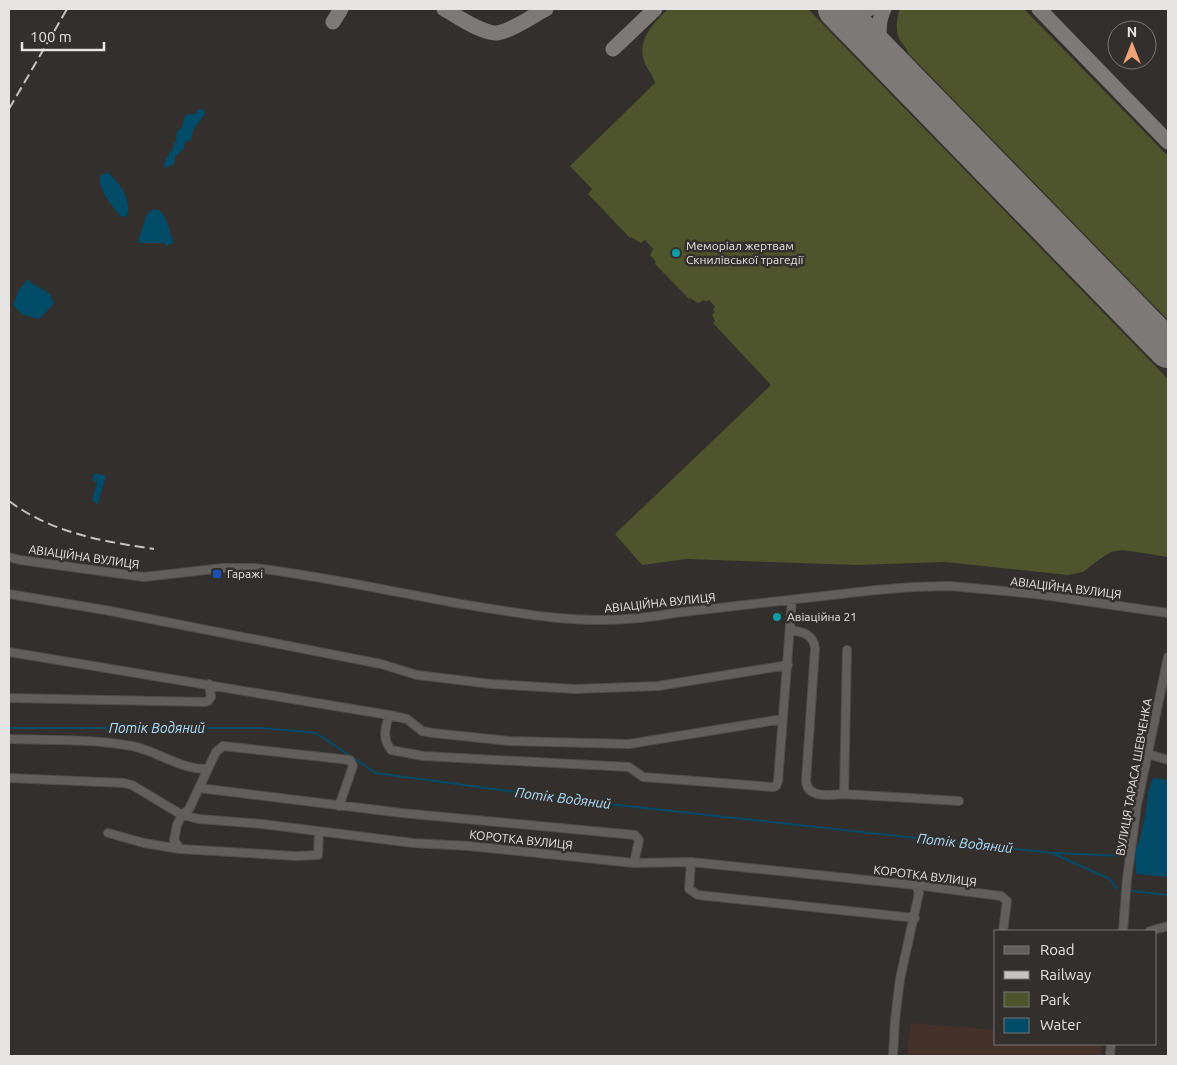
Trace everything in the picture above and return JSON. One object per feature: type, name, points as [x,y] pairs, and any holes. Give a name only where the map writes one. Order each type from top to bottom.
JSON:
[{"type":"street","name":"АВІАЦІЙНА ВУЛИЦЯ","points":[[9,556],[20,560],[144,577],[223,568],[254,568],[522,614],[572,620],[600,621],[647,618],[674,613],[904,588],[950,586],[1036,594],[1168,613]]},
{"type":"street","points":[[9,594],[105,610],[372,662],[417,675],[492,684],[575,689],[658,686],[788,665]]},
{"type":"street","points":[[389,715],[384,734],[386,743],[391,750],[407,754],[431,757],[629,766],[644,778],[773,787],[776,786],[778,781],[792,600]]},
{"type":"street","points":[[790,630],[804,632],[812,638],[815,648],[806,786],[812,793],[959,800]]},
{"type":"street","points":[[844,794],[848,650]]},
{"type":"street","points":[[9,652],[389,715],[407,719],[422,731],[433,733],[509,741],[629,744],[783,719]]},
{"type":"street","name":"ВУЛИЦЯ ТАРАСА ШЕВЧЕНКА","points":[[1123,930],[1127,878],[1137,805],[1168,658]]},
{"type":"street","points":[[9,698],[205,702],[211,697],[209,684]]},
{"type":"street","points":[[9,739],[63,740],[131,746],[188,767],[208,769]]},
{"type":"street","points":[[180,850],[174,840],[174,834],[182,815],[187,812],[218,749],[224,746],[350,760],[353,766],[339,806]]},
{"type":"street","points":[[1148,754],[1168,760]]},
{"type":"street","name":"КОРОТКА ВУЛИЦЯ","points":[[9,778],[124,783],[132,785],[182,815],[199,819],[634,863],[692,862],[916,885],[1001,896],[1007,901],[1003,930]]},
{"type":"street","points":[[199,788],[339,806],[634,836],[639,840],[634,863]]},
{"type":"street","points":[[108,833],[180,850],[296,856],[317,855],[319,853],[319,832]]},
{"type":"street","points":[[692,862],[689,889],[698,895],[915,918]]},
{"type":"street","points":[[893,1056],[900,980],[919,893],[916,885]]},
{"type":"street","points":[[1154,930],[1168,926]]},
{"type":"shaded area","points":[[911,1023],[994,1030],[994,1045],[1102,1045],[1101,1056],[907,1056]]},
{"type":"green space","points":[[668,9],[808,9],[1168,379],[1168,557],[1123,550],[1111,552],[1083,572],[1068,575],[945,562],[858,565],[687,559],[642,565],[615,534],[771,385],[713,323],[715,321],[712,315],[715,312],[713,309],[715,307],[709,300],[698,303],[689,299],[655,264],[656,262],[650,255],[653,249],[645,240],[641,243],[630,238],[588,194],[592,189],[570,166],[655,83],[644,61],[643,46],[648,32]]},
{"type":"green space","points":[[900,9],[1024,9],[1168,156],[1168,320],[908,53],[901,42],[897,30]]},
{"type":"water","points":[[199,109],[204,110],[205,114],[193,130],[191,140],[185,142],[184,148],[175,157],[175,163],[166,168],[164,167],[166,158],[172,151],[177,132],[182,127],[185,116],[195,114]]},
{"type":"water","points":[[108,172],[124,192],[128,204],[127,216],[121,217],[103,192],[100,176]]},
{"type":"water","points":[[154,209],[162,213],[167,222],[174,242],[167,246],[164,243],[139,243],[138,241],[147,214]]},
{"type":"water","points":[[27,280],[50,294],[54,304],[39,319],[23,315],[13,305],[19,290]]},
{"type":"water","points":[[94,473],[106,476],[98,504],[92,501],[97,482],[92,480]]},
{"type":"water","points":[[1153,778],[1168,780],[1168,877],[1136,874],[1135,851],[1140,839],[1148,792]]},
{"type":"waterway","name":"Потік Водяний","points":[[9,728],[263,728],[316,733],[376,773],[582,801],[1052,853],[1110,879],[1117,889]]},
{"type":"waterway","points":[[1055,853],[1121,856]]},
{"type":"waterway","name":"Потік Водяний","points":[[1133,891],[1168,895]]},
{"type":"taxiway","points":[[333,22],[341,9]]},
{"type":"taxiway","points":[[444,9],[477,28],[491,33],[503,32],[546,9]]},
{"type":"taxiway","points":[[613,49],[655,9]]},
{"type":"taxiway","points":[[851,9],[869,9]]},
{"type":"taxiway","points":[[884,9],[881,15],[879,36],[883,50],[890,63]]},
{"type":"taxiway","points":[[1039,9],[1168,142]]},
{"type":"runway","points":[[837,9],[1168,349]]},
{"type":"railway","points":[[9,109],[67,9]]},
{"type":"railway","points":[[9,501],[42,521],[78,534],[115,543],[154,549]]},
{"type":"place","name":"Меморіал жертвам Скнилівської трагедії","points":[[676,253]]},
{"type":"place","name":"Гаражі","points":[[217,574]]},
{"type":"place","name":"Авіаційна 21","points":[[777,617]]}]
